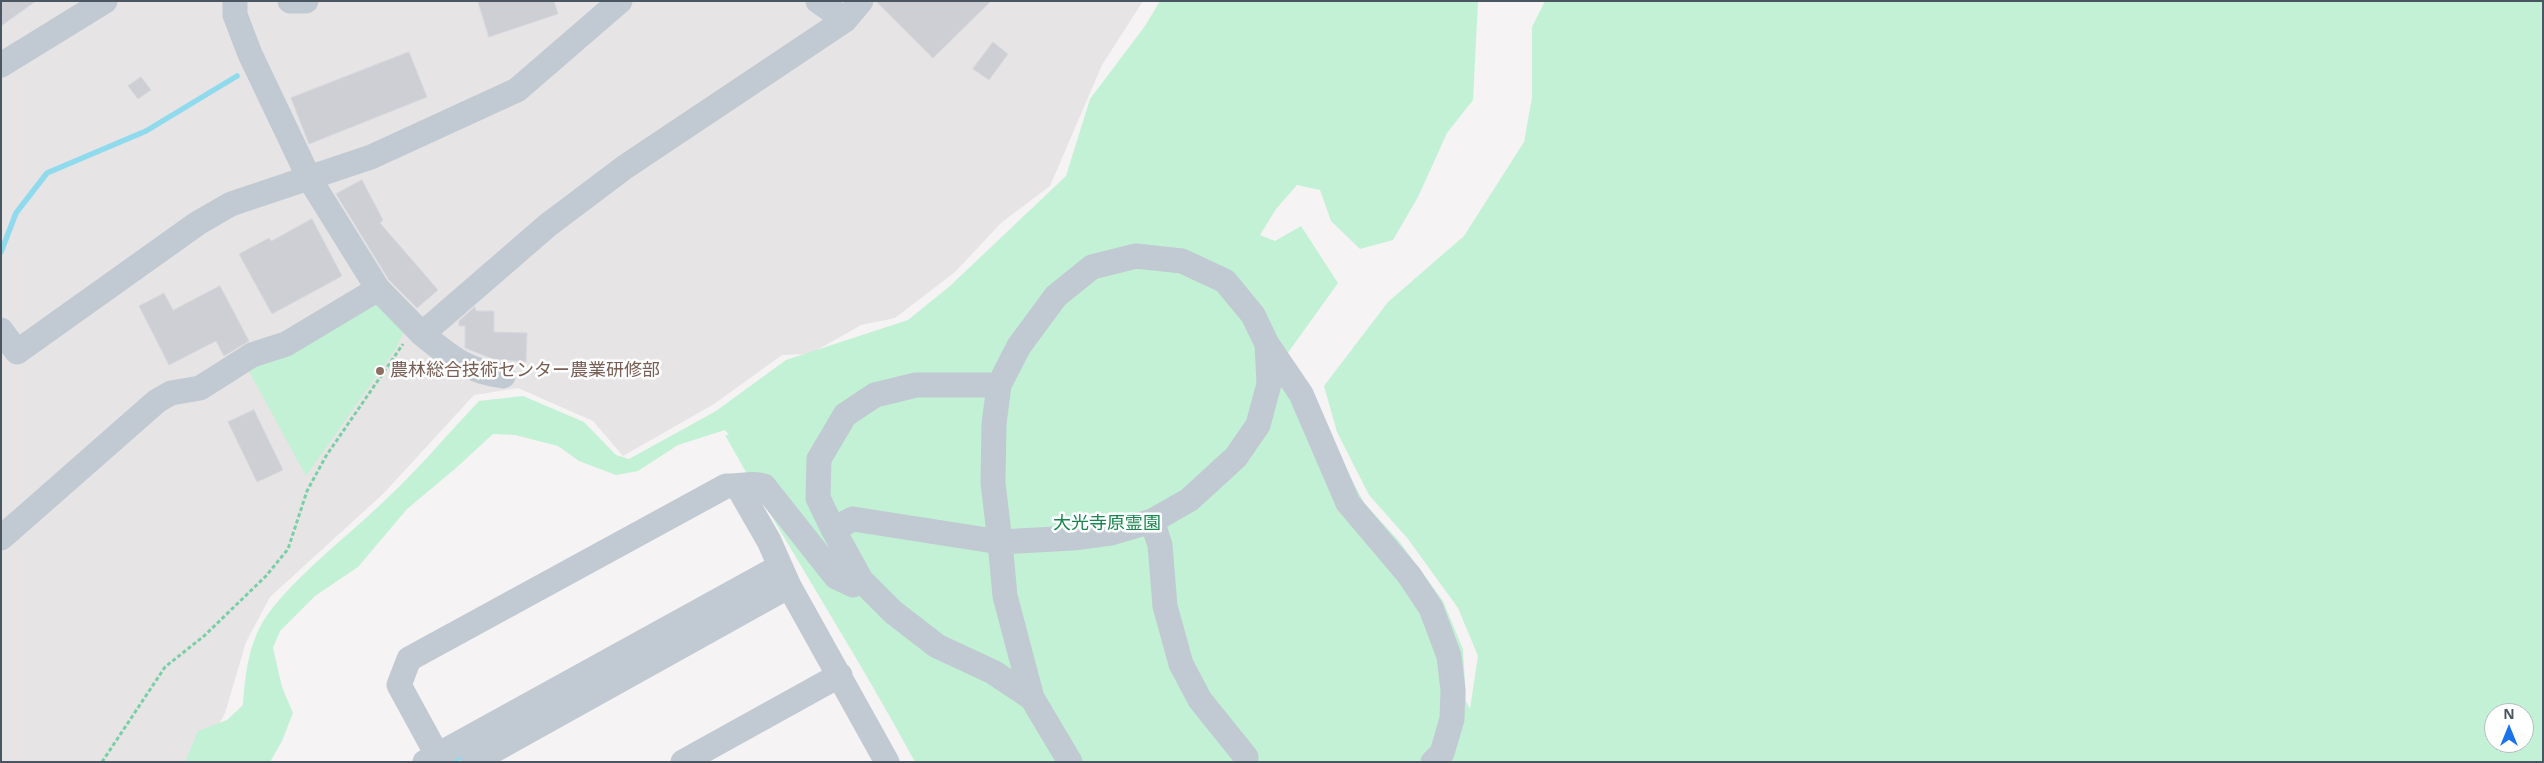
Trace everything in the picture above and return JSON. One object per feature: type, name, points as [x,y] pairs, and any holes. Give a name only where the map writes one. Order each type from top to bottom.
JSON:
[{"type":"street","points":[[1,65],[105,1]]},
{"type":"street","points":[[235,1],[235,15],[250,54],[309,178],[378,289],[419,332],[456,361],[478,372],[503,376]]},
{"type":"street","points":[[290,1],[306,1]]},
{"type":"street","points":[[1,330],[9,358],[198,223],[231,204],[371,157],[517,90],[620,1]]},
{"type":"street","points":[[818,1],[853,10]]},
{"type":"street","points":[[419,332],[548,225],[625,167],[853,10]]},
{"type":"street","points":[[1070,762],[1032,698],[1005,596],[993,483],[994,424],[999,385],[1019,346],[1056,296],[1092,267],[1136,256],[1182,260],[1225,281],[1253,314],[1267,344],[1301,394],[1348,503],[1409,575],[1431,608],[1449,656],[1453,690],[1452,719],[1442,753],[1433,762]]},
{"type":"street","points":[[1,538],[157,401],[171,394],[200,388],[252,355],[286,344],[378,289]]},
{"type":"street","points":[[833,529],[853,519],[1000,542],[1111,533],[1152,521],[1189,500],[1236,457],[1258,425],[1269,384],[1267,344]]},
{"type":"street","points":[[999,385],[916,385],[876,395],[845,415],[820,459],[818,498],[861,580],[893,612],[937,646],[993,672],[1032,698]]},
{"type":"street","points":[[784,577],[434,760],[399,685],[410,659],[726,486],[738,487],[754,483],[764,486],[836,577],[853,585],[861,580]]},
{"type":"street","points":[[738,487],[769,541],[784,577],[887,762]]},
{"type":"street","points":[[1152,521],[1160,545],[1165,606],[1181,664],[1200,700],[1248,760]]},
{"type":"street","points":[[473,762],[784,577]]},
{"type":"street","points":[[683,762],[840,676]]},
{"type":"path","points":[[102,762],[165,667],[204,636],[259,583],[288,549],[307,491],[326,456],[402,344],[419,332]]},
{"type":"shaded area","name":"農林総合技術センター農業研修部","points":[[1,1],[1143,1],[1102,65],[1050,186],[1002,222],[955,272],[895,318],[861,325],[810,354],[782,355],[714,404],[623,456],[593,421],[518,388],[474,395],[384,493],[270,597],[246,642],[225,713],[200,762],[1,762]]},
{"type":"green space","name":"大光寺原霊園","points":[[1160,1],[1478,1],[1473,100],[1447,133],[1418,197],[1393,240],[1360,249],[1331,221],[1320,190],[1297,185],[1276,209],[1260,235],[1275,241],[1301,226],[1338,283],[1287,354],[1364,503],[1399,541],[1443,601],[1463,649],[1466,701],[1470,709],[1478,656],[1458,608],[1408,539],[1369,495],[1337,432],[1324,386],[1388,302],[1464,236],[1524,142],[1532,98],[1532,27],[1545,1],[2543,1],[2543,762],[915,762],[869,680],[748,476],[725,435],[729,435],[725,430],[678,445],[638,471],[616,475],[579,461],[558,446],[515,435],[493,434],[407,509],[358,567],[315,596],[280,631],[273,648],[282,687],[293,713],[282,741],[270,762],[185,762],[198,731],[227,720],[243,705],[245,681],[252,646],[262,624],[279,600],[306,572],[393,493],[479,401],[523,396],[584,422],[616,455],[629,459],[716,411],[786,360],[908,320],[950,286],[1066,176],[1090,99],[1145,26]]},
{"type":"green space","points":[[378,301],[405,330],[396,348],[306,476],[245,364]]},
{"type":"building","points":[[1,1],[36,1],[1,26]]},
{"type":"building","points":[[478,1],[554,1],[558,14],[489,37]]},
{"type":"building","points":[[876,1],[991,1],[933,58]]},
{"type":"building","points":[[993,42],[1008,54],[989,80],[973,69]]},
{"type":"building","points":[[409,52],[427,97],[309,144],[291,98]]},
{"type":"building","points":[[141,77],[151,90],[138,99],[128,86]]},
{"type":"building","points":[[362,180],[383,220],[380,223],[438,290],[417,308],[389,280],[336,194]]},
{"type":"building","points":[[312,219],[342,276],[272,314],[239,254],[269,238],[271,241]]},
{"type":"building","points":[[220,286],[249,341],[224,356],[216,341],[169,365],[139,306],[164,293],[173,310]]},
{"type":"building","points":[[475,307],[476,311],[494,311],[494,332],[527,333],[526,362],[493,359],[465,348],[465,326],[459,326],[459,321]]},
{"type":"building","points":[[254,410],[283,470],[257,482],[228,422]]},
{"type":"waterway","points":[[1,252],[16,213],[47,173],[146,131],[237,76]]},
{"type":"waterway","points":[[452,762],[468,753]]},
{"type":"place","name":"農林総合技術センター農業研修部","points":[[380,371]]}]
